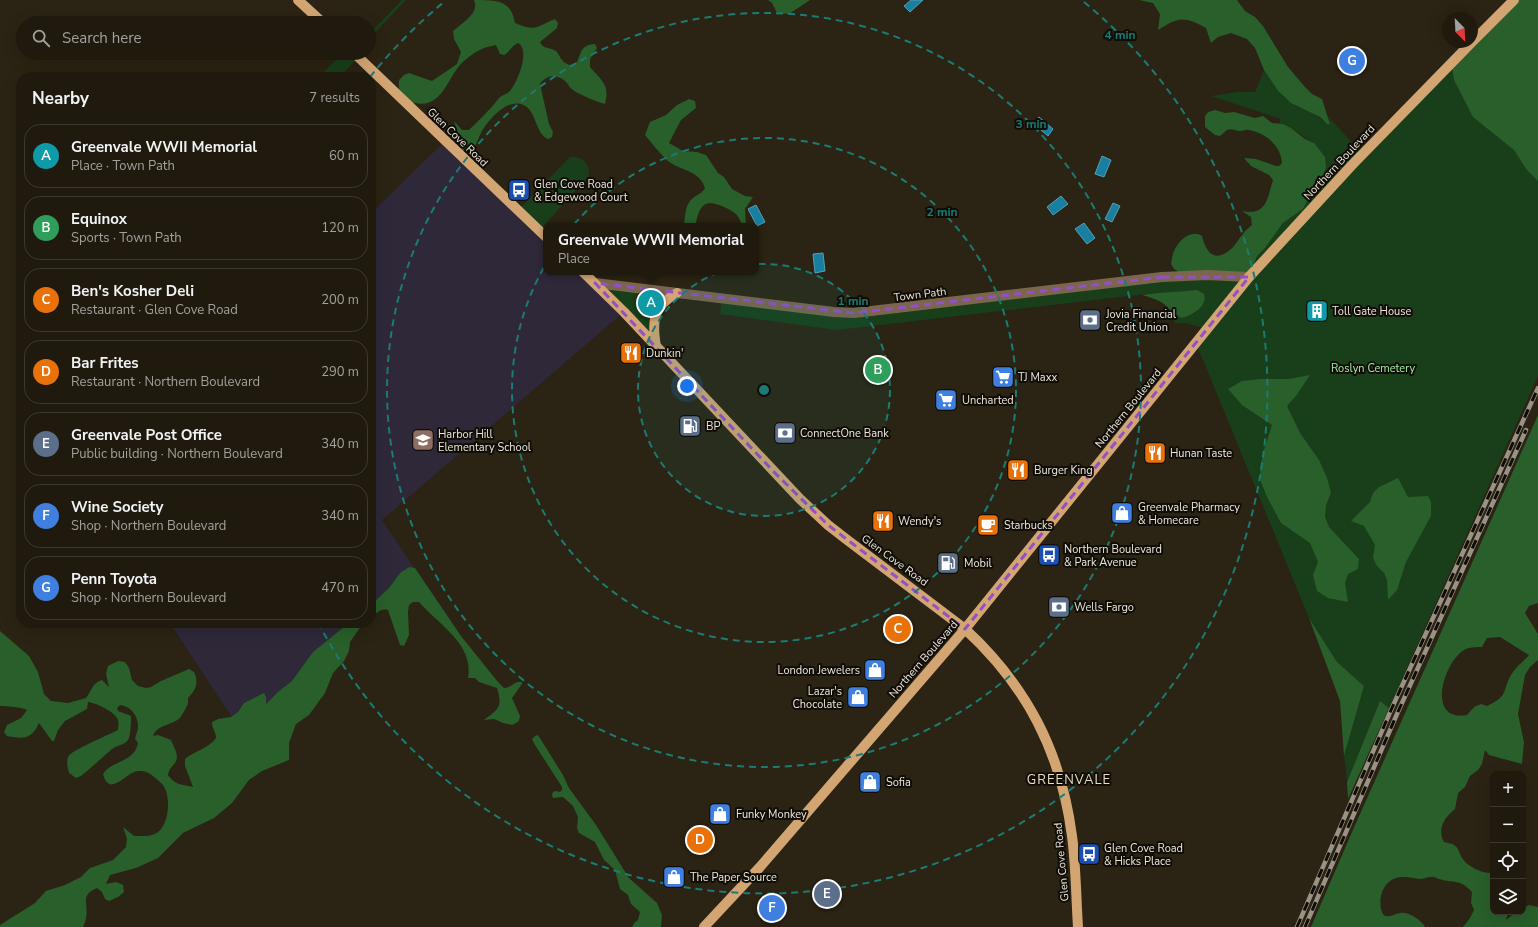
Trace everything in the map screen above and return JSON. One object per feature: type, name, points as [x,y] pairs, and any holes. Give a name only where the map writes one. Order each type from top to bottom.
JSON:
[{"type":"main road","points":[[298,0],[315,16]]},
{"type":"main road","name":"Northern Boulevard","points":[[1478,36],[1514,0]]},
{"type":"main road","name":"Northern Boulevard","points":[[704,927],[780,845],[965,629],[1249,277],[1352,165],[1466,48]]},
{"type":"main road","name":"Glen Cove Road","points":[[361,60],[374,72]]},
{"type":"main road","name":"Glen Cove Road","points":[[376,74],[543,235]]},
{"type":"main road","name":"Glen Cove Road","points":[[587,275],[776,474],[828,525],[965,629],[995,659],[1017,687],[1036,719],[1054,759],[1062,786],[1072,833],[1075,860],[1078,927]]},
{"type":"main road","points":[[656,347],[654,323],[655,315],[661,304],[677,293]]},
{"type":"street","name":"Town Path","points":[[595,283],[834,312],[854,313],[1162,277],[1207,275],[1249,277]]},
{"type":"highlighted area","points":[[1162,277],[1249,277],[965,629],[828,525],[776,474],[595,283],[854,313]]},
{"type":"shaded area","name":"Harbor Hill Elementary School","points":[[445,141],[543,234],[543,275],[586,275],[624,312],[382,520],[417,572],[376,607],[376,208]]},
{"type":"shaded area","points":[[173,628],[353,628],[250,745]]},
{"type":"green space","points":[[402,0],[406,0],[376,32],[376,27]]},
{"type":"green space","points":[[474,0],[490,0],[502,3],[510,10],[515,23],[532,28],[555,19],[558,23],[557,28],[540,42],[544,47],[556,51],[563,61],[570,65],[577,62],[584,47],[595,44],[597,48],[590,59],[590,67],[606,88],[605,104],[576,92],[560,78],[553,76],[546,78],[540,84],[549,124],[553,132],[552,137],[549,139],[542,135],[529,109],[516,103],[509,105],[496,114],[482,131],[474,148],[464,151],[460,145],[458,132],[454,121],[462,130],[469,130],[499,98],[510,91],[522,67],[522,47],[518,43],[504,55],[500,54],[496,45],[475,52],[458,68],[437,98],[430,102],[422,104],[411,102],[404,98],[399,90],[399,80],[404,75],[409,73],[432,81],[457,64],[461,52],[454,39],[453,31],[469,17],[475,9]]},
{"type":"green space","points":[[768,0],[810,0],[789,14],[777,13],[772,3]]},
{"type":"green space","points":[[1139,0],[1237,0],[1245,11],[1255,17],[1263,26],[1288,67],[1305,87],[1312,94],[1322,99],[1330,124],[1327,124],[1320,117],[1291,103],[1278,91],[1264,70],[1255,48],[1247,39],[1231,33],[1218,37],[1211,43],[1206,28],[1187,20],[1177,20],[1158,30],[1160,14],[1153,3]]},
{"type":"green space","points":[[1519,0],[1538,0],[1538,181],[1527,170],[1514,150],[1473,117],[1454,80],[1452,67],[1471,48],[1478,48],[1478,41]]},
{"type":"green space","points":[[335,60],[356,60],[345,72],[324,72]]},
{"type":"green space","name":"Roslyn Cemetery","points":[[1453,61],[1538,178],[1538,376],[1389,708],[1380,701],[1347,782],[1344,756],[1364,686],[1337,662],[1309,618],[1196,343],[1207,329],[1185,323],[1175,323],[1171,313],[1182,318],[1196,312],[1167,293],[1155,293],[837,330],[720,314],[722,298],[834,312],[1254,264],[1257,256],[1265,248],[1283,223],[1303,209],[1310,195],[1315,193],[1319,188],[1323,179],[1314,143],[1293,129],[1279,124],[1281,119],[1211,96],[1237,92],[1255,92],[1264,70],[1283,96],[1295,105],[1317,116],[1324,122],[1330,121],[1328,116],[1362,154]]},
{"type":"green space","points":[[689,99],[695,101],[696,108],[681,120],[669,143],[683,151],[697,152],[706,155],[718,173],[724,177],[732,189],[745,196],[753,197],[745,209],[746,223],[741,223],[737,215],[730,210],[716,204],[707,203],[700,209],[696,223],[684,223],[688,203],[705,188],[699,178],[694,174],[668,161],[645,135],[650,122],[666,115],[677,105]]},
{"type":"green space","points":[[1215,110],[1225,113],[1234,112],[1255,118],[1263,116],[1272,123],[1283,124],[1291,128],[1305,139],[1314,143],[1325,157],[1326,167],[1319,188],[1315,193],[1310,195],[1303,209],[1283,223],[1265,248],[1257,256],[1249,271],[1245,274],[1179,272],[1174,269],[1171,264],[1176,247],[1182,240],[1190,235],[1198,234],[1202,236],[1206,247],[1216,256],[1225,253],[1233,247],[1245,231],[1252,225],[1251,217],[1242,211],[1257,211],[1265,204],[1273,180],[1269,175],[1251,166],[1244,158],[1256,159],[1276,166],[1279,166],[1282,163],[1276,146],[1267,137],[1261,134],[1248,130],[1240,131],[1230,129],[1220,136],[1215,135],[1205,127],[1205,116],[1208,112]]},
{"type":"green space","points":[[570,157],[582,159],[585,162],[589,169],[588,177],[546,223],[543,223],[543,227],[539,231],[517,211]]},
{"type":"green space","points":[[595,283],[677,293],[661,304],[656,347]]},
{"type":"green space","points":[[1197,290],[1204,294],[1204,303],[1194,313],[1182,318],[1173,313],[1161,302],[1142,295],[1156,293]]},
{"type":"green space","points":[[1310,375],[1296,396],[1287,406],[1300,433],[1319,460],[1327,478],[1331,493],[1326,505],[1325,517],[1329,527],[1359,559],[1358,569],[1348,574],[1345,583],[1348,602],[1328,598],[1317,591],[1313,575],[1318,562],[1310,543],[1281,523],[1261,482],[1260,469],[1263,453],[1272,425],[1242,405],[1228,389],[1242,381],[1260,379],[1289,379]]},
{"type":"green space","points":[[1538,415],[1538,603],[1529,606],[1525,613],[1538,634],[1538,660],[1530,667],[1525,675],[1518,714],[1524,742],[1522,764],[1489,755],[1485,750],[1482,764],[1478,770],[1470,776],[1465,787],[1458,793],[1455,809],[1445,820],[1441,833],[1444,842],[1456,846],[1462,858],[1468,864],[1480,871],[1490,873],[1490,915],[1507,915],[1506,920],[1512,915],[1526,915],[1526,906],[1529,905],[1538,907],[1538,927],[1463,927],[1474,910],[1471,903],[1472,892],[1468,888],[1457,882],[1438,879],[1435,877],[1422,879],[1398,877],[1392,879],[1382,892],[1380,903],[1382,913],[1389,916],[1406,913],[1418,919],[1425,927],[1311,927]],"holes":[[[1500,637],[1529,655],[1516,668],[1509,678],[1503,695],[1495,702],[1487,706],[1481,704],[1474,707],[1467,715],[1454,715],[1446,710],[1442,701],[1442,690],[1445,678],[1456,657],[1464,650],[1482,647],[1487,638]]]},
{"type":"green space","points":[[1398,478],[1408,497],[1428,496],[1431,502],[1431,516],[1406,562],[1397,590],[1388,600],[1387,580],[1384,573],[1377,566],[1373,558],[1375,545],[1364,526],[1351,521],[1370,502],[1373,493],[1379,487]]},
{"type":"green space","points":[[409,567],[415,568],[461,636],[504,688],[517,682],[522,682],[512,698],[520,716],[519,721],[512,725],[494,719],[484,720],[498,707],[499,695],[497,688],[479,682],[475,678],[468,678],[466,655],[460,645],[445,627],[419,602],[413,602],[409,605],[409,635],[404,646],[400,645],[388,610],[381,610],[376,614],[376,600],[389,588],[400,573]]},
{"type":"green space","points":[[1309,618],[1337,662],[1364,686],[1344,756],[1340,701]]},
{"type":"green space","points":[[343,628],[360,628],[350,642],[349,651],[344,661],[333,673],[325,693],[309,715],[296,724],[289,743],[289,760],[262,771],[249,780],[232,803],[214,818],[183,833],[158,858],[136,868],[110,875],[106,884],[116,882],[123,885],[124,892],[118,897],[109,901],[105,899],[102,892],[97,888],[91,891],[86,897],[87,913],[83,927],[0,927],[0,925],[35,903],[46,891],[65,885],[81,877],[90,868],[113,860],[126,847],[127,839],[123,827],[134,836],[155,834],[158,832],[165,822],[168,799],[164,786],[156,778],[142,771],[134,772],[114,784],[110,784],[106,781],[103,774],[107,769],[128,758],[136,750],[138,743],[135,739],[138,729],[137,718],[127,707],[120,705],[117,708],[118,711],[131,716],[128,740],[112,749],[81,776],[76,778],[69,773],[67,763],[68,757],[83,747],[118,730],[118,720],[110,711],[88,702],[87,709],[65,721],[58,730],[54,741],[52,741],[39,723],[33,733],[26,737],[18,738],[7,736],[4,732],[7,725],[21,718],[27,710],[18,707],[0,706],[0,631],[29,656],[38,672],[44,694],[51,701],[68,703],[86,698],[94,685],[102,680],[109,687],[106,674],[108,666],[118,661],[125,662],[129,668],[132,680],[138,686],[146,688],[189,669],[194,672],[196,676],[196,686],[188,698],[188,704],[180,718],[158,729],[153,736],[158,735],[171,740],[175,749],[177,758],[168,775],[171,779],[182,785],[193,787],[185,766],[185,759],[209,745],[216,738],[212,722],[218,719],[231,717],[238,712],[244,703],[264,693],[266,697],[266,704],[292,681],[313,652]]},
{"type":"green space","points":[[1380,701],[1389,708],[1348,799],[1347,782]]},
{"type":"green space","points":[[538,735],[563,775],[569,788],[596,825],[629,878],[657,903],[662,915],[661,927],[632,927],[638,920],[640,912],[631,904],[628,895],[620,889],[615,870],[604,860],[595,842],[579,833],[577,828],[578,817],[573,806],[563,797],[553,798],[553,792],[560,792],[562,787],[532,739]]},
{"type":"water","points":[[911,0],[923,0],[910,12],[904,6]]},
{"type":"water","points":[[1039,117],[1053,129],[1048,136],[1034,124]]},
{"type":"water","points":[[1102,156],[1111,160],[1104,177],[1095,174]]},
{"type":"water","points":[[1061,196],[1068,204],[1053,215],[1047,207]]},
{"type":"water","points":[[1113,203],[1120,206],[1112,222],[1105,219]]},
{"type":"water","points":[[756,205],[765,222],[759,225],[759,223],[755,223],[748,209]]},
{"type":"water","points":[[1084,223],[1095,238],[1087,244],[1075,229]]},
{"type":"water","points":[[823,253],[825,271],[815,273],[813,254]]},
{"type":"railway","points":[[1297,927],[1391,710],[1538,388]]},
{"type":"railway","points":[[1305,927],[1397,714],[1526,430]]},
{"type":"place","name":"Penn Toyota","points":[[1352,61]]},
{"type":"place","name":"Glen Cove Road & Edgewood Court","points":[[519,190]]},
{"type":"place","name":"Greenvale WWII Memorial","points":[[651,303]]},
{"type":"place","name":"Toll Gate House","points":[[1317,311]]},
{"type":"place","name":"Jovia Financial Credit Union","points":[[1090,320]]},
{"type":"place","name":"Dunkin'","points":[[631,353]]},
{"type":"place","name":"Equinox","points":[[878,370]]},
{"type":"place","name":"TJ Maxx","points":[[1003,377]]},
{"type":"place","name":"Uncharted","points":[[946,400]]},
{"type":"place","name":"BP","points":[[690,426]]},
{"type":"place","name":"ConnectOne Bank","points":[[785,433]]},
{"type":"place","name":"Harbor Hill Elementary School","points":[[423,440]]},
{"type":"place","name":"Hunan Taste","points":[[1155,453]]},
{"type":"place","name":"Burger King","points":[[1018,470]]},
{"type":"place","name":"Greenvale Pharmacy & Homecare","points":[[1122,513]]},
{"type":"place","name":"Wendy's","points":[[883,521]]},
{"type":"place","name":"Starbucks","points":[[988,525]]},
{"type":"place","name":"Northern Boulevard & Park Avenue","points":[[1049,555]]},
{"type":"place","name":"Mobil","points":[[948,563]]},
{"type":"place","name":"Wells Fargo","points":[[1059,607]]},
{"type":"place","name":"Ben's Kosher Deli","points":[[898,629]]},
{"type":"place","name":"London Jewelers","points":[[875,670]]},
{"type":"place","name":"Lazar's Chocolate","points":[[858,697]]},
{"type":"place","name":"Sofia","points":[[870,782]]},
{"type":"place","name":"Funky Monkey","points":[[720,814]]},
{"type":"place","name":"Bar Frites","points":[[700,840]]},
{"type":"place","name":"Glen Cove Road & Hicks Place","points":[[1089,854]]},
{"type":"place","name":"The Paper Source","points":[[674,877]]},
{"type":"place","name":"Greenvale Post Office","points":[[827,894]]},
{"type":"place","name":"Wine Society","points":[[772,908]]},
{"type":"district","name":"GREENVALE","points":[[1069,779]]}]
